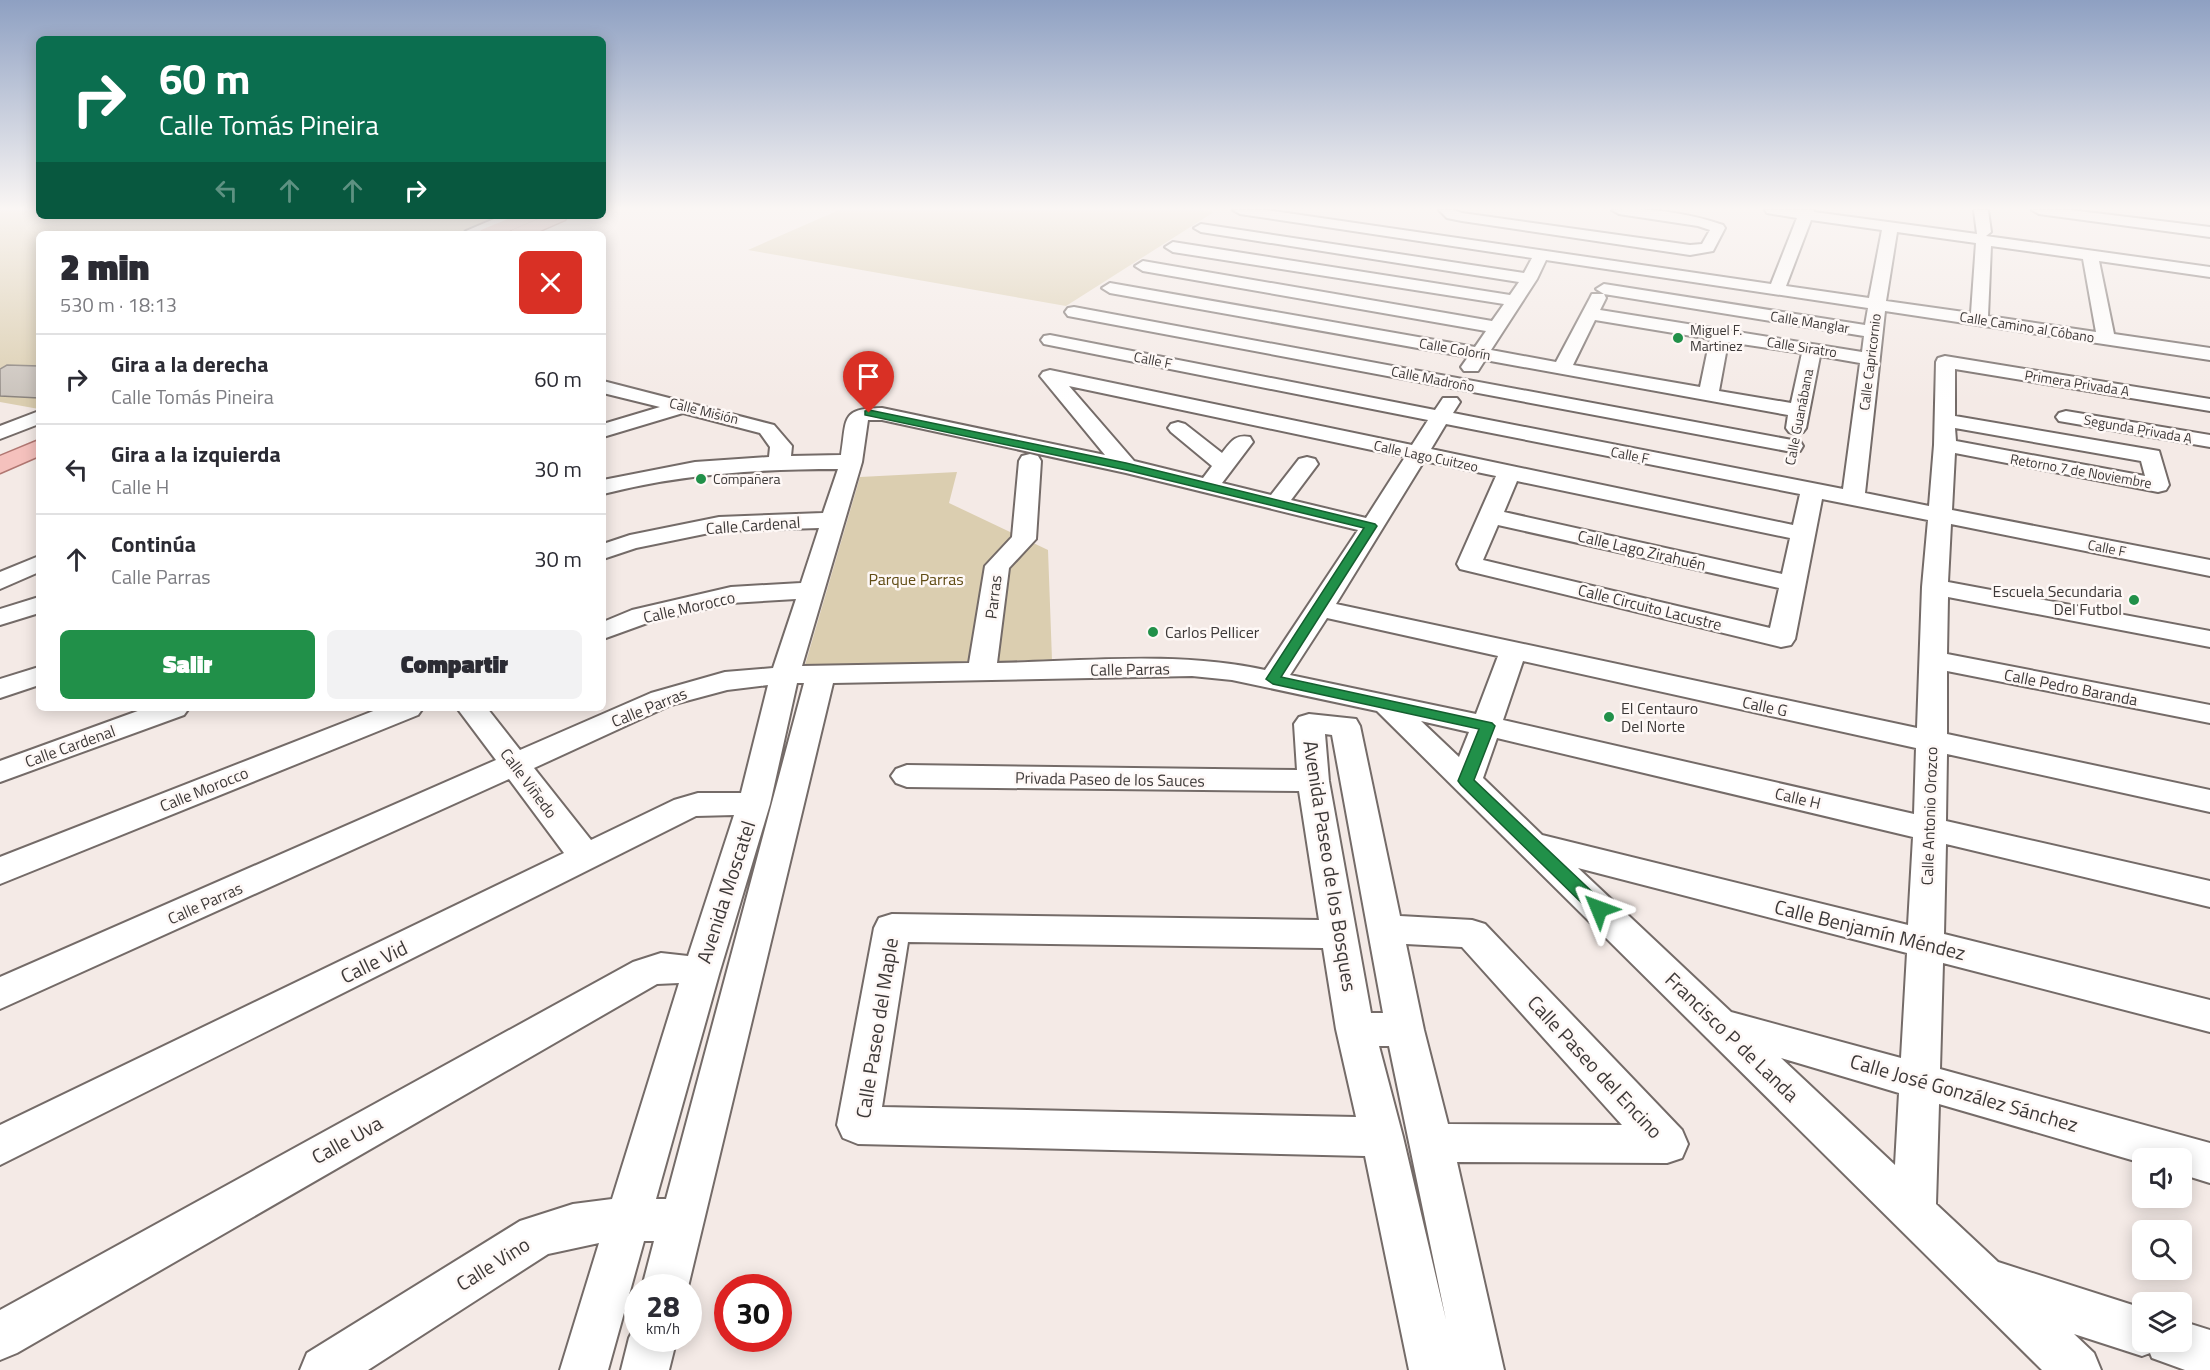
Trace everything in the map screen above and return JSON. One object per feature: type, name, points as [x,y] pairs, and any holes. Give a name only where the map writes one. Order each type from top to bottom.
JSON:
[{"type":"main road","points":[[0,444],[36,428]]},
{"type":"main road","points":[[0,465],[36,448]]},
{"type":"street","points":[[1131,274],[1059,325],[1050,376],[1126,466],[1371,526]]},
{"type":"street","points":[[1189,274],[1497,327]]},
{"type":"street","points":[[1346,274],[1514,301]]},
{"type":"street","points":[[1496,274],[1529,279]]},
{"type":"street","points":[[1273,679],[1320,609],[1532,274]]},
{"type":"street","points":[[1562,368],[1610,274]]},
{"type":"street","name":"Calle Camino al Cóbano","points":[[1675,274],[2210,354]]},
{"type":"street","points":[[1777,289],[1783,274]]},
{"type":"street","name":"Calle Capricornio","points":[[1853,499],[1882,274]]},
{"type":"street","points":[[1979,319],[1981,274]]},
{"type":"street","points":[[2093,274],[2106,339]]},
{"type":"street","points":[[2204,274],[2210,290]]},
{"type":"street","name":"Calle Colorín","points":[[1110,288],[1800,411]]},
{"type":"street","name":"Calle Manglar","points":[[1604,289],[1874,332]]},
{"type":"street","name":"Calle Siratro","points":[[1590,314],[1871,359]]},
{"type":"street","name":"Calle Madroño","points":[[1059,325],[1460,384],[1792,446]]},
{"type":"street","name":"Calle F","points":[[1059,325],[1441,417],[1853,499],[1939,522],[2210,578]]},
{"type":"street","points":[[1708,394],[1720,335]]},
{"type":"street","name":"Calle Guanábana","points":[[1785,486],[1812,349]]},
{"type":"street","name":"Primera Privada A","points":[[1945,362],[2210,405]]},
{"type":"street","name":"Calle Antonio Orozco","points":[[1914,1213],[1921,1081],[1923,943],[1930,828],[1935,587],[1945,433],[1945,362]]},
{"type":"street","name":"Calle Lago Cuitzeo","points":[[1050,376],[1803,534]]},
{"type":"street","name":"Calle Misión","points":[[606,388],[685,406],[767,429],[781,446],[779,462]]},
{"type":"street","points":[[606,430],[685,406]]},
{"type":"street","points":[[0,412],[36,417]]},
{"type":"street","name":"Avenida Moscatel","points":[[668,1274],[803,675],[813,590],[850,462],[858,417],[862,414],[882,414],[1126,466]]},
{"type":"street","name":"Segunda Privada A","points":[[2066,417],[2210,441]]},
{"type":"street","points":[[0,433],[36,418]]},
{"type":"street","points":[[1178,428],[1224,465]]},
{"type":"street","name":"Retorno 7 de Noviembre","points":[[1945,433],[2151,456],[2158,485],[1945,433]]},
{"type":"street","points":[[1208,486],[1242,442]]},
{"type":"street","name":"Parras","points":[[981,671],[986,651],[997,566],[1024,539],[1030,461]]},
{"type":"street","points":[[606,486],[638,477],[706,468],[779,462],[850,462]]},
{"type":"street","points":[[1277,503],[1307,464]]},
{"type":"street","name":"Calle Circuito Lacustre","points":[[1509,473],[1470,564],[1781,639],[1812,491]]},
{"type":"street","name":"Calle Lago Zirahuén","points":[[1491,516],[1794,584]]},
{"type":"street","name":"Calle Cardenal","points":[[606,551],[630,542],[719,524],[834,520]]},
{"type":"street","name":"Calle F","points":[[1939,522],[2210,568]]},
{"type":"street","points":[[0,580],[36,564]]},
{"type":"street","points":[[1935,587],[2210,639]]},
{"type":"street","name":"Calle Morocco","points":[[606,630],[641,616],[731,595],[813,590]]},
{"type":"street","points":[[0,617],[36,606]]},
{"type":"street","name":"Calle G","points":[[1320,609],[2210,801]]},
{"type":"street","points":[[1466,781],[1513,652]]},
{"type":"street","name":"Calle Pedro Baranda","points":[[1933,660],[2210,714]]},
{"type":"street","name":"Calle Parras","points":[[0,994],[662,699],[725,681],[803,675],[1192,668],[1232,671],[1376,694]]},
{"type":"street","name":"Avenida Moscatel","points":[[584,1370],[700,974],[754,804],[803,675]]},
{"type":"street","points":[[0,689],[36,677]]},
{"type":"street","name":"Calle H","points":[[1376,694],[1487,726],[2210,894]]},
{"type":"street","name":"Francisco P de Landa","points":[[1376,694],[2077,1370]]},
{"type":"street","name":"Calle Cardenal","points":[[0,772],[166,711]]},
{"type":"street","name":"Calle Morocco","points":[[0,871],[400,711]]},
{"type":"street","name":"Calle Viñedo","points":[[474,711],[586,858]]},
{"type":"street","name":"Avenida Paseo de los Bosques","points":[[1433,1370],[1382,1137],[1355,1029],[1313,781],[1309,724],[1345,726],[1405,1030],[1432,1143],[1480,1370]]},
{"type":"street","name":"Privada Paseo de los Sauces","points":[[907,776],[1313,781]]},
{"type":"street","name":"Calle Vid","points":[[0,1146],[698,804],[754,804]]},
{"type":"street","name":"Calle Benjamín Méndez","points":[[1530,843],[2210,1016]]},
{"type":"street","name":"Calle Paseo del Maple","points":[[1338,934],[892,928],[858,1125],[1382,1137]]},
{"type":"street","name":"Calle Paseo del Encino","points":[[1385,929],[1472,934],[1667,1144],[1432,1143]]},
{"type":"street","name":"Calle Uva","points":[[0,1336],[646,972],[661,966],[700,974]]},
{"type":"street","name":"Calle José González Sánchez","points":[[1718,1024],[2210,1162]]},
{"type":"street","points":[[1355,1029],[1405,1030]]},
{"type":"street","name":"Calle Vino","points":[[324,1370],[536,1236],[558,1228],[628,1218],[681,1221]]},
{"type":"street","points":[[1985,1281],[2132,1329]]},
{"type":"street","points":[[2192,1348],[2210,1354]]},
{"type":"street","points":[[645,1370],[650,1352]]},
{"type":"green space","points":[[0,274],[36,274],[36,408],[0,402]]},
{"type":"green space","points":[[884,274],[1116,274],[1066,306]]},
{"type":"green space","name":"Parque Parras","points":[[957,472],[949,503],[1048,550],[1052,660],[805,665],[860,477]]},
{"type":"building","points":[[7,365],[36,366],[36,398],[0,396],[0,369]]},
{"type":"place","name":"Miguel F. Martinez","points":[[1678,338]]},
{"type":"place","name":"Compañera","points":[[701,479]]},
{"type":"place","name":"Escuela Secundaria Del Futbol","points":[[2134,600]]},
{"type":"place","name":"Carlos Pellicer","points":[[1153,632]]},
{"type":"place","name":"El Centauro Del Norte","points":[[1609,717]]},
{"type":"route","points":[[869,413],[1126,466],[1371,526],[1320,609],[1273,679],[1487,726],[1466,781],[1599,909]]}]
